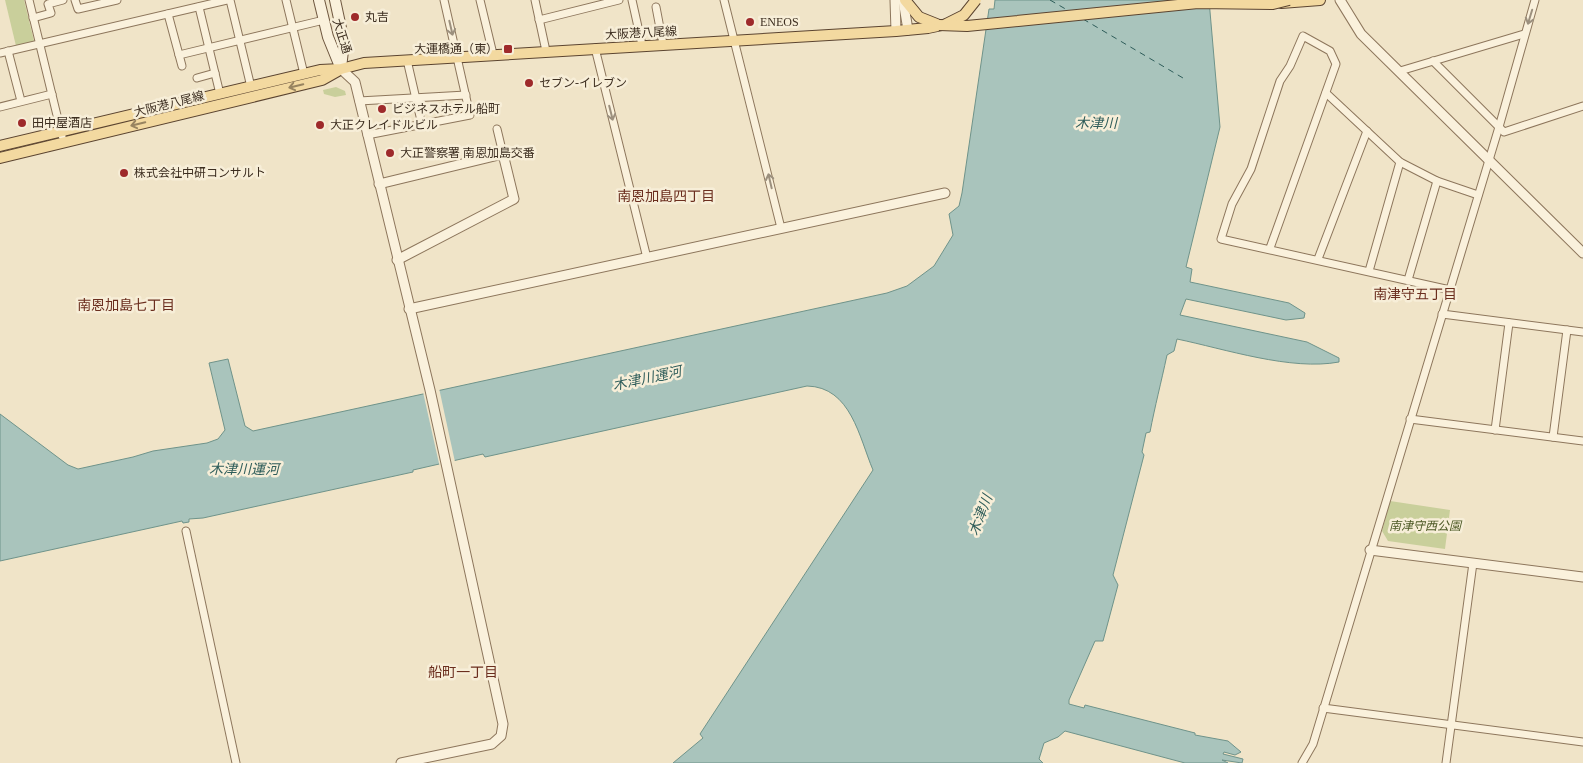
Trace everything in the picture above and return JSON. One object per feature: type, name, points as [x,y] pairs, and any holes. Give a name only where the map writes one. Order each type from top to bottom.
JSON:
[{"type":"main road","name":"大正通","points":[[319,0],[341,69]]},
{"type":"main road","name":"大正通","points":[[335,0],[344,42],[341,69]]},
{"type":"main road","name":"大阪港八尾線","points":[[904,0],[918,16],[940,25],[961,18],[976,0]]},
{"type":"main road","points":[[904,0],[915,14],[930,23],[967,26],[1198,4],[1273,4],[1288,0]]},
{"type":"main road","name":"大阪港八尾線","points":[[0,146],[251,86],[364,63],[939,27],[964,15],[976,0]]},
{"type":"main road","points":[[1257,0],[1273,4],[1288,0]]},
{"type":"main road","points":[[1257,0],[1273,4],[1320,0]]},
{"type":"main road","name":"大阪港八尾線","points":[[0,158],[322,80],[341,69]]},
{"type":"street","points":[[29,0],[64,142]]},
{"type":"street","points":[[33,18],[51,13],[48,4],[61,0]]},
{"type":"street","points":[[75,0],[78,9],[117,0]]},
{"type":"street","points":[[0,53],[228,0],[251,86]]},
{"type":"street","points":[[286,0],[304,74]]},
{"type":"street","points":[[368,135],[470,115],[444,0]]},
{"type":"street","points":[[480,0],[494,54]]},
{"type":"street","points":[[534,0],[546,51]]},
{"type":"street","points":[[539,20],[619,0]]},
{"type":"street","points":[[632,0],[642,45]]},
{"type":"street","points":[[724,0],[781,228]]},
{"type":"street","points":[[895,0],[896,31]]},
{"type":"street","points":[[904,0],[908,30]]},
{"type":"street","points":[[1340,0],[1361,34],[1583,253]]},
{"type":"street","points":[[1302,763],[1311,747],[1323,708],[1499,127],[1535,0]]},
{"type":"street","points":[[199,6],[220,94]]},
{"type":"street","points":[[656,7],[663,44]]},
{"type":"street","points":[[168,14],[182,66]]},
{"type":"street","points":[[179,55],[324,20]]},
{"type":"street","points":[[1400,71],[1524,34]]},
{"type":"street","points":[[1270,248],[1336,64],[1330,52],[1303,36],[1290,66],[1280,80],[1251,169],[1232,204],[1221,239],[1270,248],[1450,290]]},
{"type":"street","points":[[595,48],[647,258]]},
{"type":"street","points":[[8,51],[21,101]]},
{"type":"street","points":[[407,60],[422,125]]},
{"type":"street","points":[[1433,61],[1504,132],[1583,106]]},
{"type":"street","points":[[341,69],[354,80],[368,135],[448,468],[503,730],[501,736],[492,744],[401,763]]},
{"type":"street","points":[[197,78],[215,73]]},
{"type":"street","points":[[1326,93],[1400,162],[1437,181],[1478,194]]},
{"type":"street","points":[[0,107],[52,94]]},
{"type":"street","points":[[359,101],[466,94]]},
{"type":"street","points":[[397,260],[514,199],[497,129]]},
{"type":"street","points":[[1318,259],[1367,131]]},
{"type":"street","points":[[379,184],[503,154]]},
{"type":"street","points":[[1368,271],[1400,162]]},
{"type":"street","points":[[1408,280],[1437,181]]},
{"type":"street","points":[[409,309],[945,193]]},
{"type":"street","points":[[1442,314],[1583,332]]},
{"type":"street","points":[[1495,430],[1509,322]]},
{"type":"street","points":[[1553,437],[1567,330]]},
{"type":"street","points":[[1410,419],[1583,441]]},
{"type":"street","points":[[186,531],[236,763]]},
{"type":"street","points":[[1370,550],[1583,577]]},
{"type":"street","points":[[1446,763],[1473,563]]},
{"type":"street","points":[[1323,708],[1583,742]]},
{"type":"green space","points":[[5,0],[24,0],[34,41],[32,43],[16,46]]},
{"type":"green space","points":[[336,87],[345,91],[346,95],[335,97],[324,94],[323,90]]},
{"type":"green space","name":"南津守西公園","points":[[1390,501],[1450,510],[1445,549],[1388,541],[1382,531]]},
{"type":"water","points":[[995,0],[1209,0],[1220,127],[1186,267],[1192,269],[1190,282],[1289,303],[1305,313],[1304,318],[1286,320],[1186,299],[1180,315],[1307,342],[1339,358],[1339,362],[1300,364],[1258,358],[1177,339],[1174,351],[1167,355],[1150,432],[1146,433],[1142,452],[1144,455],[1113,575],[1118,585],[1103,641],[1095,641],[1069,700],[1069,704],[1084,708],[1085,705],[1195,733],[1195,735],[1228,741],[1241,752],[1235,755],[1224,752],[1223,754],[1243,759],[1242,763],[1222,760],[1228,763],[1185,763],[1065,731],[1058,737],[1044,743],[1039,759],[1043,763],[673,763],[703,738],[700,734],[873,470],[858,429],[844,404],[834,395],[822,389],[807,386],[485,457],[483,454],[413,470],[413,472],[203,518],[189,519],[189,522],[183,523],[182,521],[0,561],[0,414],[68,465],[78,469],[153,451],[207,443],[218,439],[225,430],[209,363],[228,359],[245,426],[253,431],[887,293],[907,286],[934,266],[953,235],[949,214],[959,206],[962,193],[989,9],[994,9]]},
{"type":"pier","points":[[439,388],[455,462],[440,468],[423,392]]},
{"type":"ferry route","points":[[1050,0],[1069,11]]},
{"type":"ferry route","points":[[1083,19],[1183,78]]},
{"type":"place","name":"丸吉","points":[[355,17]]},
{"type":"place","name":"ENEOS","points":[[750,22]]},
{"type":"place","name":"大運橋通（東）","points":[[508,49]]},
{"type":"place","name":"セブン-イレブン","points":[[529,83]]},
{"type":"place","name":"ビジネスホテル船町","points":[[382,109]]},
{"type":"place","name":"田中屋酒店","points":[[22,123]]},
{"type":"place","name":"大正クレイドルビル","points":[[320,125]]},
{"type":"place","name":"大正警察署 南恩加島交番","points":[[390,153]]},
{"type":"place","name":"株式会社中研コンサルト","points":[[124,173]]},
{"type":"district","name":"南恩加島四丁目","points":[[666,196]]},
{"type":"district","name":"南津守五丁目","points":[[1415,294]]},
{"type":"district","name":"南恩加島七丁目","points":[[126,305]]},
{"type":"district","name":"船町一丁目","points":[[463,672]]},
{"type":"water label","name":"木津川","points":[[1096,123]]},
{"type":"water label","name":"木津川運河","points":[[647,378]]},
{"type":"water label","name":"木津川運河","points":[[244,469]]},
{"type":"water label","name":"木津川","points":[[980,515]]}]
